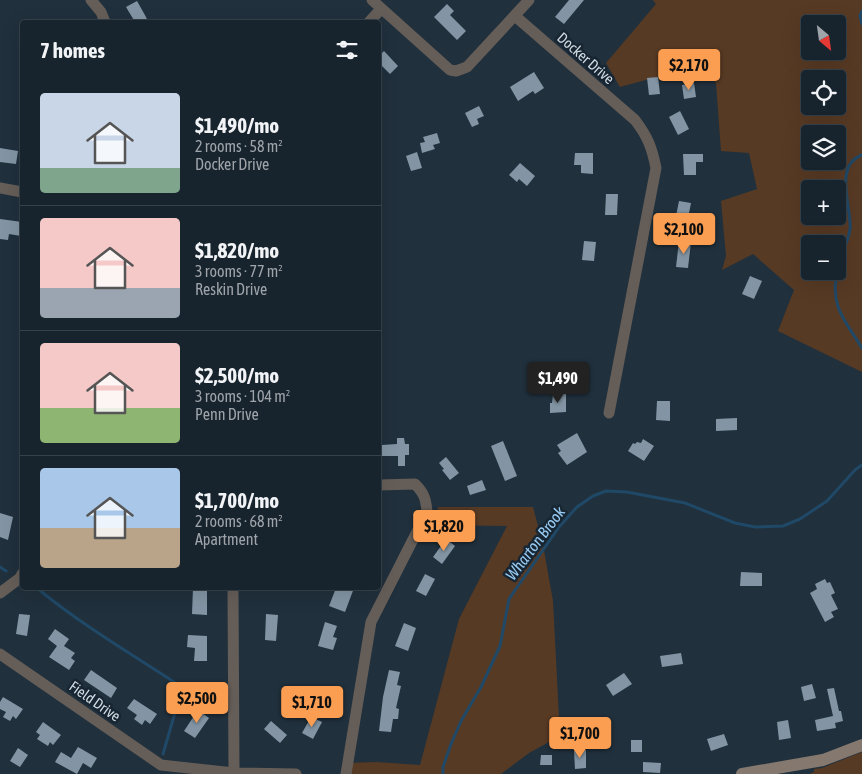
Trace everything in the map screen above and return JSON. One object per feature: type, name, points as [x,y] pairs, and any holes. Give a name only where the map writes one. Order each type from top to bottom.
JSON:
[{"type":"main road","points":[[742,774],[824,760],[862,745]]},
{"type":"street","points":[[91,0],[101,12],[104,20]]},
{"type":"street","points":[[372,0],[450,70],[456,71],[467,67],[529,0]]},
{"type":"street","points":[[371,20],[381,9]]},
{"type":"street","name":"Docker Drive","points":[[515,16],[635,120],[652,147],[656,168],[609,413]]},
{"type":"street","points":[[0,188],[20,192]]},
{"type":"street","points":[[346,774],[371,622],[427,512],[426,500],[422,491],[415,484],[381,485]]},
{"type":"street","points":[[0,594],[20,578]]},
{"type":"street","points":[[233,590],[234,773]]},
{"type":"street","name":"Field Drive","points":[[0,654],[161,765],[234,773],[296,774]]},
{"type":"shaded area","points":[[653,0],[862,0],[862,372],[778,331],[794,290],[753,254],[722,270],[726,256],[721,201],[757,189],[749,153],[721,151],[716,83],[701,58],[679,71],[620,87],[606,63],[656,4]]},
{"type":"shaded area","points":[[438,507],[533,507],[543,545],[553,601],[560,736],[529,753],[501,774],[346,774],[346,763],[376,762],[420,765],[459,619],[507,526],[432,525],[437,516]]},
{"type":"shaded area","points":[[862,752],[862,774],[809,774],[814,772],[814,769],[822,768]]},
{"type":"building","points":[[569,0],[584,0],[564,24],[555,17]]},
{"type":"building","points":[[137,1],[147,20],[134,20],[126,7]]},
{"type":"building","points":[[447,4],[454,11],[450,15],[466,31],[457,40],[434,17]]},
{"type":"building","points":[[384,51],[398,66],[390,74],[381,65],[381,54]]},
{"type":"building","points":[[534,72],[544,88],[535,94],[533,91],[518,101],[510,87]]},
{"type":"building","points":[[658,77],[660,94],[649,95],[647,78]]},
{"type":"building","points":[[694,83],[696,97],[684,99],[682,85]]},
{"type":"building","points":[[479,106],[484,116],[477,119],[479,124],[472,127],[465,113]]},
{"type":"building","points":[[680,111],[689,129],[678,135],[669,117]]},
{"type":"building","points":[[437,133],[440,143],[433,145],[435,149],[422,153],[420,143],[425,142],[423,137]]},
{"type":"building","points":[[0,148],[18,151],[16,164],[0,162]]},
{"type":"building","points":[[417,152],[422,168],[411,171],[406,156]]},
{"type":"building","points":[[575,153],[593,153],[593,174],[581,173],[581,165],[574,165]]},
{"type":"building","points":[[683,154],[703,154],[703,162],[696,162],[696,175],[684,175]]},
{"type":"building","points":[[520,163],[535,176],[527,186],[519,179],[517,182],[509,175]]},
{"type":"building","points":[[606,194],[618,194],[617,215],[605,215]]},
{"type":"building","points":[[679,201],[691,203],[687,223],[675,221]]},
{"type":"building","points":[[0,219],[20,222],[20,236],[9,234],[8,240],[0,239]]},
{"type":"building","points":[[584,241],[596,242],[594,261],[582,260]]},
{"type":"building","points":[[679,241],[691,242],[688,268],[676,267]]},
{"type":"building","points":[[750,276],[762,281],[754,299],[742,294]]},
{"type":"building","points":[[553,394],[566,394],[566,412],[550,413],[550,403],[552,403]]},
{"type":"building","points":[[657,401],[670,401],[670,421],[656,420]]},
{"type":"building","points":[[737,418],[737,430],[716,431],[716,419]]},
{"type":"building","points":[[577,433],[587,452],[567,465],[558,453],[561,451],[557,445]]},
{"type":"building","points":[[397,438],[404,438],[405,444],[409,444],[409,455],[405,455],[405,466],[398,466],[398,456],[382,456],[382,445],[397,444]]},
{"type":"building","points":[[643,439],[654,446],[644,461],[628,451],[633,443],[641,443]]},
{"type":"building","points":[[503,441],[517,476],[505,481],[491,446]]},
{"type":"building","points":[[446,457],[459,473],[450,480],[439,463]]},
{"type":"building","points":[[482,480],[486,490],[470,495],[467,486]]},
{"type":"building","points":[[0,513],[13,517],[8,540],[0,537]]},
{"type":"building","points":[[446,539],[455,546],[442,564],[433,557]]},
{"type":"building","points":[[741,572],[762,573],[762,586],[740,586]]},
{"type":"building","points":[[425,574],[435,579],[426,596],[416,591]]},
{"type":"building","points":[[825,579],[827,583],[830,582],[835,593],[831,595],[838,609],[831,612],[834,617],[825,622],[810,593],[817,589],[815,584]]},
{"type":"building","points":[[193,590],[207,590],[207,615],[192,614]]},
{"type":"building","points":[[335,590],[353,590],[345,612],[329,606]]},
{"type":"building","points":[[19,614],[30,615],[27,636],[16,634]]},
{"type":"building","points":[[266,614],[278,615],[276,641],[265,640]]},
{"type":"building","points":[[325,622],[337,626],[333,637],[337,638],[333,650],[318,646]]},
{"type":"building","points":[[404,623],[416,628],[408,651],[395,646]]},
{"type":"building","points":[[55,629],[69,639],[64,646],[75,653],[71,658],[75,661],[69,670],[49,657],[57,646],[48,639]]},
{"type":"building","points":[[188,635],[207,636],[207,661],[194,661],[195,648],[187,647]]},
{"type":"building","points":[[681,653],[683,664],[662,667],[660,656]]},
{"type":"building","points":[[91,670],[117,688],[111,698],[84,680]]},
{"type":"building","points":[[389,670],[400,672],[397,685],[401,686],[396,708],[399,709],[398,719],[393,719],[391,732],[379,731],[383,697]]},
{"type":"building","points":[[624,673],[632,684],[613,696],[606,685]]},
{"type":"building","points":[[812,684],[816,698],[804,701],[801,687]]},
{"type":"building","points":[[834,688],[843,721],[835,723],[836,728],[817,731],[815,720],[833,716],[827,689]]},
{"type":"building","points":[[3,697],[23,709],[16,719],[13,716],[10,721],[3,717],[6,712],[0,709],[0,702]]},
{"type":"building","points":[[134,699],[157,714],[150,724],[145,720],[142,725],[134,719],[137,715],[127,708]]},
{"type":"building","points":[[198,710],[209,718],[195,738],[184,731]]},
{"type":"building","points":[[311,717],[322,722],[313,739],[302,733]]},
{"type":"building","points":[[788,720],[791,738],[779,740],[777,722]]},
{"type":"building","points":[[271,721],[287,735],[280,743],[264,729]]},
{"type":"building","points":[[43,722],[61,735],[53,745],[50,742],[48,746],[37,739],[40,735],[36,732]]},
{"type":"building","points":[[724,734],[728,745],[711,751],[707,739]]},
{"type":"building","points":[[631,740],[642,740],[642,752],[631,752]]},
{"type":"building","points":[[78,747],[97,758],[91,768],[83,763],[77,774],[55,762],[61,752],[71,758]]},
{"type":"building","points":[[18,748],[28,755],[20,767],[10,761]]},
{"type":"building","points":[[586,750],[586,768],[575,769],[574,751]]},
{"type":"building","points":[[541,755],[552,755],[552,765],[540,765]]},
{"type":"building","points":[[643,762],[661,763],[660,773],[643,772]]},
{"type":"waterway","name":"Wharton Brook","points":[[862,11],[860,16],[862,24]]},
{"type":"waterway","name":"Wharton Brook","points":[[846,244],[850,229],[846,177],[848,168],[853,160],[862,155]]},
{"type":"waterway","name":"Wharton Brook","points":[[836,280],[835,294],[840,312],[862,348]]},
{"type":"waterway","name":"Wharton Brook","points":[[443,774],[443,767],[461,721],[481,687],[500,646],[509,599],[559,527],[577,507],[593,496],[606,491],[627,492],[685,503],[735,523],[755,527],[783,526],[800,519],[827,501],[855,470],[862,465]]},
{"type":"waterway","points":[[0,567],[6,571]]},
{"type":"waterway","points":[[39,590],[88,626],[177,684],[181,692],[163,754]]}]
